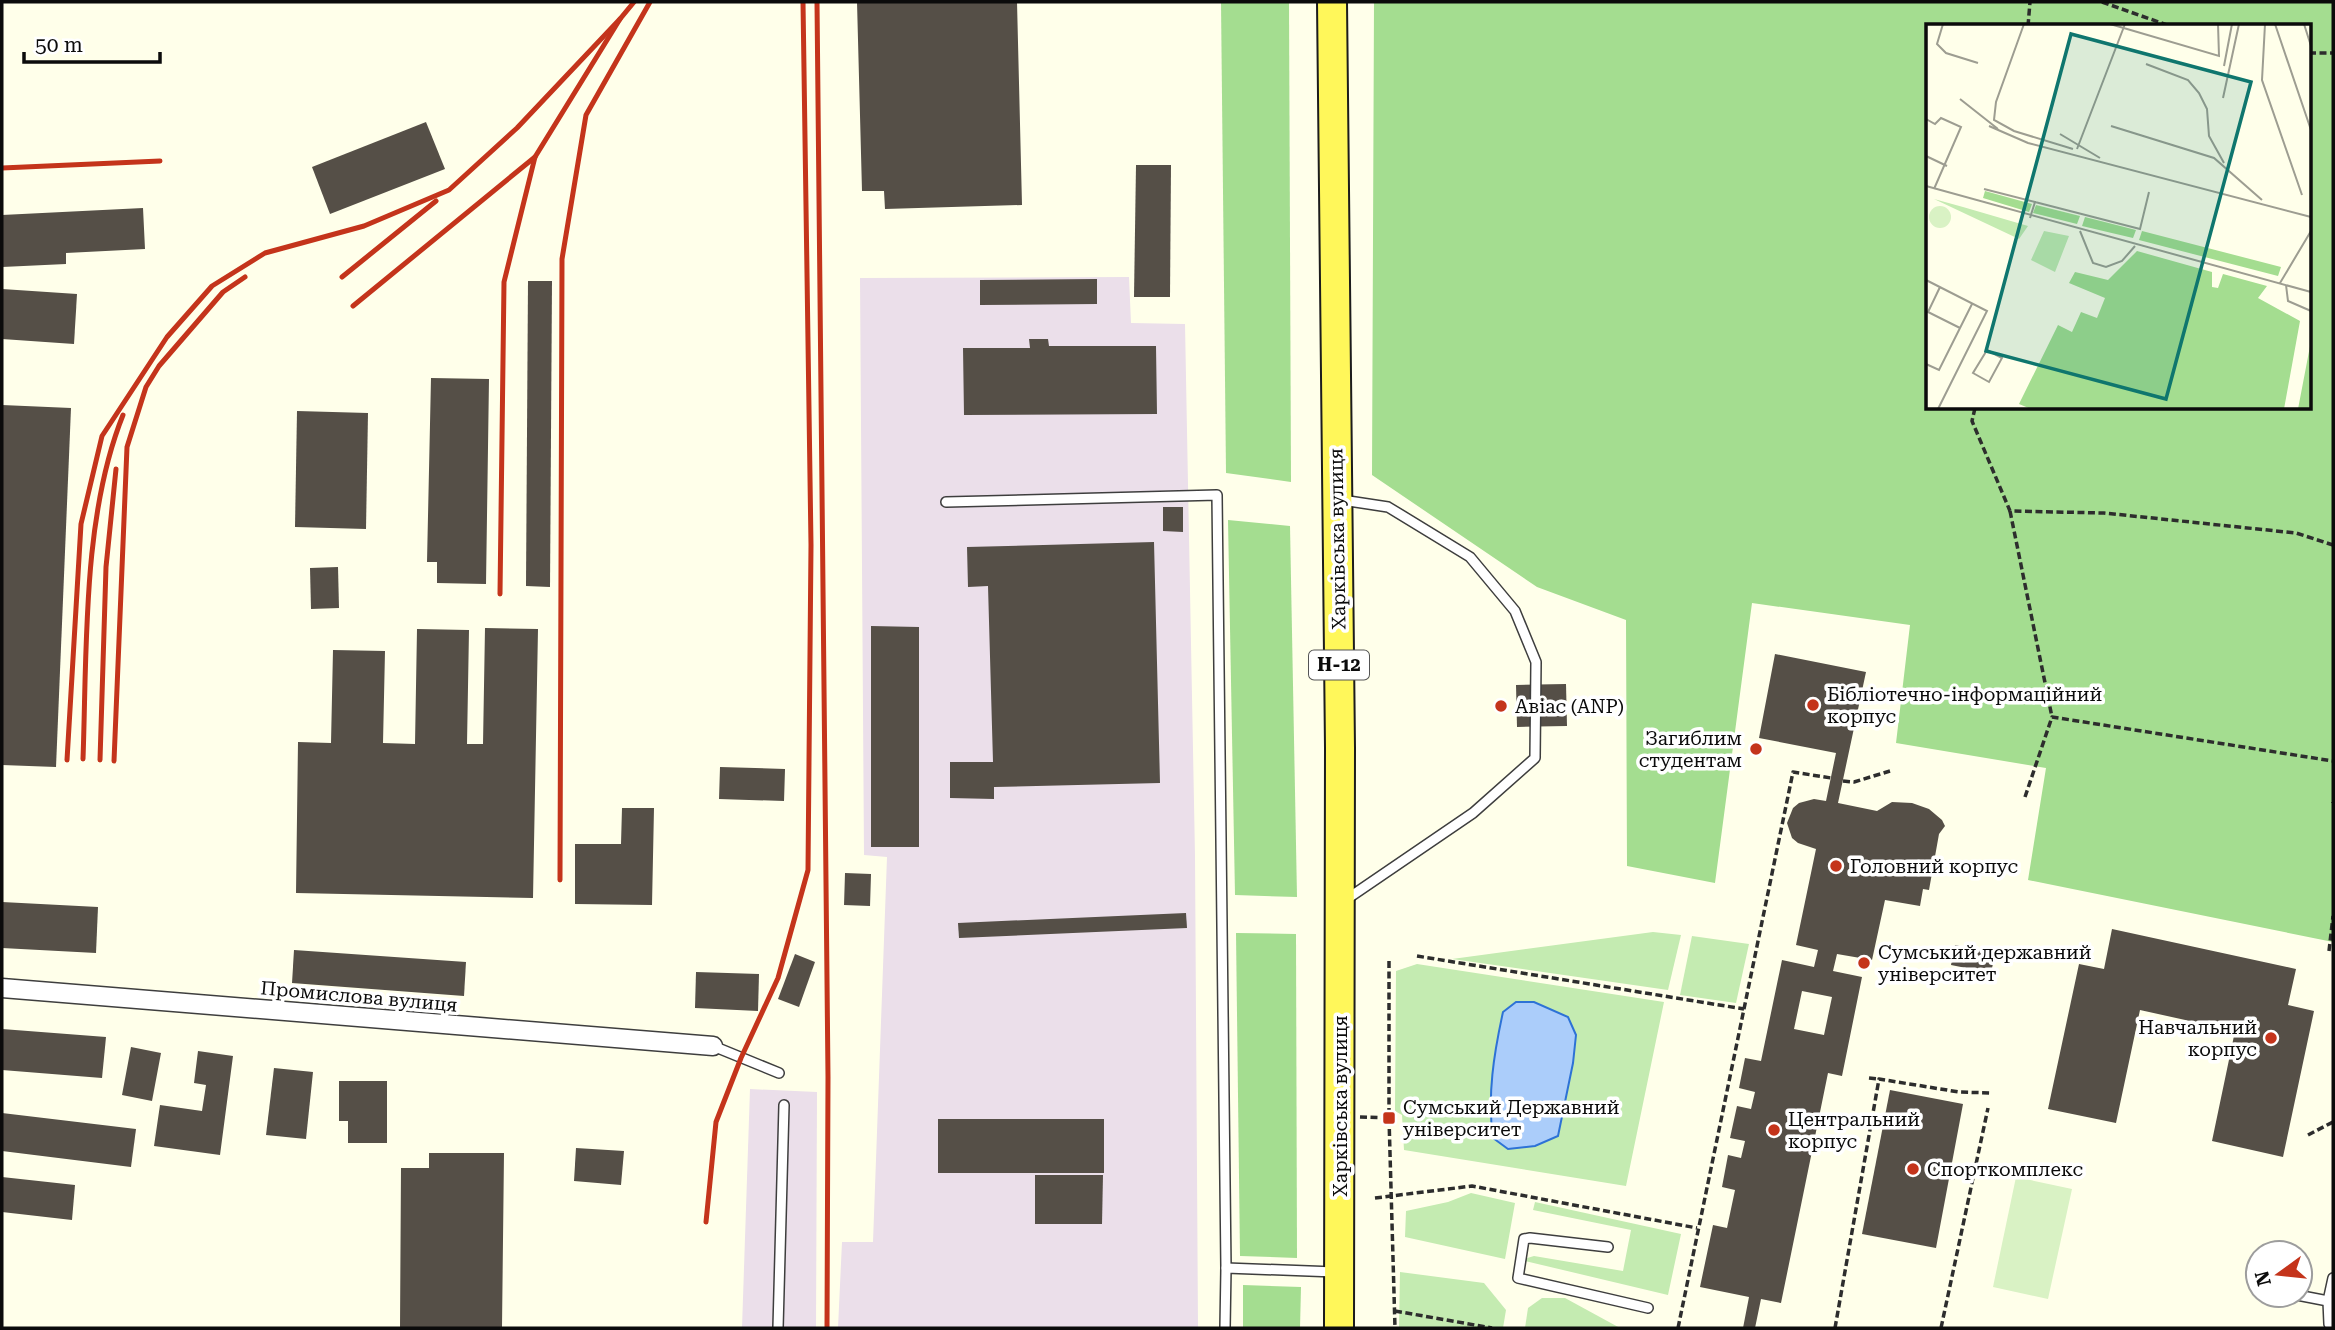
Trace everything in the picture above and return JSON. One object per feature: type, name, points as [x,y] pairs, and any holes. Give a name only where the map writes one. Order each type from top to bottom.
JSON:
[{"type":"main road","name":"Харківська вулиця","points":[[1332,2],[1340,904],[1339,1328]]},
{"type":"street","name":"Промислова вулиця","points":[[2,988],[713,1045]]},
{"type":"lane","points":[[946,502],[1217,495],[1226,1328]]},
{"type":"lane","points":[[1337,499],[1388,507],[1470,557],[1515,611],[1536,662],[1535,758],[1473,813],[1340,904]]},
{"type":"lane","points":[[713,1045],[779,1073]]},
{"type":"lane","points":[[778,1328],[784,1105]]},
{"type":"lane","points":[[1608,1247],[1528,1238],[1522,1242],[1518,1278],[1648,1308]]},
{"type":"lane","points":[[1226,1268],[1340,1272]]},
{"type":"lane","points":[[2332,1328],[2329,1324],[2328,1301],[2333,1278]]},
{"type":"lane","points":[[2314,1298],[2328,1301]]},
{"type":"path","points":[[2028,24],[2030,2]]},
{"type":"path","points":[[2102,2],[2164,24]]},
{"type":"path","points":[[2310,53],[2333,53]]},
{"type":"path","points":[[1975,410],[1972,421],[2010,510],[2052,717],[2025,797]]},
{"type":"path","points":[[2010,510],[2104,513],[2296,533],[2333,545]]},
{"type":"path","points":[[2052,717],[2333,761]]},
{"type":"path","points":[[1843,781],[1854,782],[1890,771]]},
{"type":"path","points":[[1678,1328],[1793,772],[1831,778]]},
{"type":"path","points":[[2329,951],[2333,916]]},
{"type":"path","points":[[1417,956],[1744,1009]]},
{"type":"path","points":[[1389,961],[1389,1118],[1395,1328]]},
{"type":"path","points":[[1870,1078],[1959,1092],[1991,1093]]},
{"type":"path","points":[[1835,1328],[1879,1079]]},
{"type":"path","points":[[1941,1328],[1988,1108]]},
{"type":"path","points":[[1341,1116],[1389,1118]]},
{"type":"path","points":[[2308,1135],[2333,1122]]},
{"type":"path","points":[[1375,1198],[1472,1186],[1697,1228]]},
{"type":"path","points":[[1395,1311],[1492,1328]]},
{"type":"shaded area","points":[[1129,277],[1131,323],[1185,324],[1195,856],[1198,1328],[838,1328],[842,1242],[873,1242],[887,857],[864,855],[860,278]]},
{"type":"shaded area","points":[[750,1089],[817,1092],[816,1328],[742,1328]]},
{"type":"green space","points":[[1221,2],[1289,2],[1291,482],[1226,473]]},
{"type":"green space","points":[[1374,2],[2333,2],[2333,942],[2028,880],[2046,768],[1896,743],[1910,625],[1752,603],[1715,883],[1627,866],[1626,620],[1537,587],[1372,475]]},
{"type":"green space","points":[[1228,520],[1290,526],[1297,897],[1235,895]]},
{"type":"green space","points":[[1653,932],[1681,935],[1668,990],[1452,959]]},
{"type":"green space","points":[[1236,933],[1296,934],[1297,1258],[1240,1256]]},
{"type":"green space","points":[[1692,936],[1749,944],[1736,1003],[1680,995]]},
{"type":"green space","points":[[1417,964],[1664,1002],[1626,1186],[1404,1150],[1402,1115],[1395,1111],[1396,971]]},
{"type":"green space","points":[[2016,1177],[2072,1189],[2048,1299],[1993,1287]]},
{"type":"green space","points":[[1471,1193],[1515,1203],[1505,1259],[1405,1237],[1406,1211],[1448,1202]]},
{"type":"green space","points":[[1535,1202],[1681,1234],[1668,1295],[1521,1260],[1534,1256],[1623,1271],[1631,1230],[1533,1210]]},
{"type":"green space","points":[[1400,1272],[1484,1283],[1506,1310],[1503,1328],[1399,1328]]},
{"type":"green space","points":[[1243,1285],[1301,1287],[1300,1328],[1243,1328]]},
{"type":"green space","points":[[1542,1298],[1565,1298],[1620,1328],[1525,1328],[1528,1308]]},
{"type":"water","points":[[1516,1002],[1534,1002],[1568,1017],[1576,1035],[1558,1136],[1535,1146],[1508,1149],[1493,1138],[1491,1090],[1503,1012]]},
{"type":"building","points":[[857,2],[1017,2],[1022,205],[885,209],[884,191],[862,191]]},
{"type":"building","points":[[426,122],[445,169],[330,214],[312,167]]},
{"type":"building","points":[[1136,165],[1171,165],[1170,297],[1134,297]]},
{"type":"building","points":[[143,208],[145,249],[66,253],[66,264],[2,267],[2,215]]},
{"type":"building","points":[[1097,279],[1097,304],[980,305],[980,280]]},
{"type":"building","points":[[528,281],[552,281],[550,587],[526,586]]},
{"type":"building","points":[[2,289],[77,294],[74,344],[2,339]]},
{"type":"building","points":[[1029,339],[1048,339],[1049,346],[1156,346],[1157,414],[964,415],[963,348],[1030,348]]},
{"type":"building","points":[[431,378],[489,379],[486,584],[437,583],[437,562],[427,562]]},
{"type":"building","points":[[2,405],[71,408],[56,767],[2,765]]},
{"type":"building","points":[[297,411],[368,413],[366,529],[295,527]]},
{"type":"building","points":[[1163,507],[1183,507],[1183,532],[1163,531]]},
{"type":"building","points":[[1154,542],[1160,783],[994,787],[994,799],[950,798],[950,762],[993,762],[988,586],[968,587],[967,547]]},
{"type":"building","points":[[338,567],[339,608],[311,609],[310,568]]},
{"type":"building","points":[[871,626],[919,627],[919,847],[871,847]]},
{"type":"building","points":[[485,628],[538,629],[533,898],[296,893],[298,742],[331,743],[333,650],[385,651],[383,743],[415,744],[417,629],[469,630],[467,744],[483,744]]},
{"type":"building","points":[[1775,654],[1866,672],[1838,803],[1877,811],[1892,802],[1912,803],[1929,809],[1945,826],[1939,834],[1929,890],[1923,889],[1920,906],[1885,900],[1872,960],[1837,954],[1833,971],[1862,977],[1842,1076],[1828,1073],[1781,1303],[1761,1299],[1755,1328],[1743,1328],[1749,1297],[1700,1287],[1713,1225],[1727,1228],[1735,1190],[1722,1187],[1728,1155],[1741,1158],[1745,1141],[1730,1138],[1737,1106],[1751,1109],[1755,1092],[1739,1088],[1745,1058],[1761,1061],[1782,960],[1814,967],[1818,950],[1796,945],[1816,849],[1792,838],[1787,823],[1793,808],[1799,803],[1814,799],[1826,801],[1836,753],[1759,738]],"holes":[[[1802,991],[1832,997],[1824,1035],[1794,1029]]]},
{"type":"building","points":[[1566,684],[1567,726],[1517,727],[1516,685]]},
{"type":"building","points":[[720,767],[785,769],[784,801],[719,799]]},
{"type":"building","points":[[622,808],[654,808],[652,905],[575,904],[575,844],[621,844]]},
{"type":"building","points":[[845,873],[871,874],[870,906],[844,905]]},
{"type":"building","points":[[2,902],[98,907],[96,953],[2,948]]},
{"type":"building","points":[[1186,913],[1187,928],[959,938],[958,923]]},
{"type":"building","name":"Навчальний корпус","points":[[2112,929],[2296,969],[2288,1005],[2314,1011],[2283,1157],[2212,1141],[2235,1031],[2140,1010],[2116,1123],[2048,1109],[2079,964],[2104,969]]},
{"type":"building","points":[[1955,945],[1995,954],[1991,973],[1951,965]]},
{"type":"building","points":[[294,950],[466,962],[464,996],[292,983]]},
{"type":"building","points":[[795,954],[815,962],[799,1007],[778,999]]},
{"type":"building","points":[[696,972],[759,974],[758,1011],[695,1008]]},
{"type":"building","points":[[2,1029],[106,1037],[102,1078],[2,1070]]},
{"type":"building","points":[[131,1047],[161,1053],[152,1101],[122,1095]]},
{"type":"building","points":[[198,1051],[233,1056],[220,1155],[154,1146],[160,1105],[202,1111],[206,1085],[194,1083]]},
{"type":"building","points":[[274,1068],[313,1072],[306,1139],[266,1135]]},
{"type":"building","points":[[339,1081],[387,1081],[387,1143],[348,1143],[348,1121],[339,1121]]},
{"type":"building","name":"Спорткомплекс","points":[[1890,1090],[1963,1104],[1936,1248],[1862,1234]]},
{"type":"building","points":[[2,1113],[136,1129],[131,1167],[2,1151]]},
{"type":"building","points":[[938,1119],[1104,1119],[1104,1173],[938,1173]]},
{"type":"building","points":[[576,1148],[624,1151],[621,1185],[574,1181]]},
{"type":"building","points":[[429,1153],[504,1153],[502,1328],[400,1328],[401,1168],[429,1168]]},
{"type":"building","points":[[1035,1175],[1103,1175],[1102,1224],[1035,1224]]},
{"type":"building","points":[[2,1177],[75,1185],[72,1220],[2,1212]]},
{"type":"railway","points":[[500,594],[504,282],[535,157],[620,19],[634,2]]},
{"type":"railway","points":[[560,880],[562,259],[586,115],[650,2]]},
{"type":"railway","points":[[706,1222],[716,1122],[741,1058],[778,978],[808,870],[811,545],[803,2]]},
{"type":"railway","points":[[817,2],[828,1077],[827,1328]]},
{"type":"railway","points":[[67,760],[81,524],[102,436],[167,337],[212,286],[265,253],[364,226],[449,190],[517,128],[620,19]]},
{"type":"railway","points":[[353,306],[535,157]]},
{"type":"railway","points":[[2,168],[160,161]]},
{"type":"railway","points":[[342,277],[436,201]]},
{"type":"railway","points":[[114,761],[127,447],[146,387],[159,366],[223,292],[245,277]]},
{"type":"railway","points":[[83,759],[93,540],[100,496],[123,415]]},
{"type":"railway","points":[[100,760],[106,567],[116,469]]},
{"type":"place","name":"Бібліотечно-інформаційний корпус","points":[[1813,705]]},
{"type":"place","name":"Авіас (ANP)","points":[[1501,706]]},
{"type":"place","name":"Загиблим студентам","points":[[1756,749]]},
{"type":"place","name":"Головний корпус","points":[[1836,866]]},
{"type":"place","name":"Сумський державний університет","points":[[1864,963]]},
{"type":"place","name":"Навчальний корпус","points":[[2271,1038]]},
{"type":"place","name":"Сумський Державний університет","points":[[1389,1118]]},
{"type":"place","name":"Центральний корпус","points":[[1774,1130]]},
{"type":"place","name":"Спорткомплекс","points":[[1913,1169]]}]
